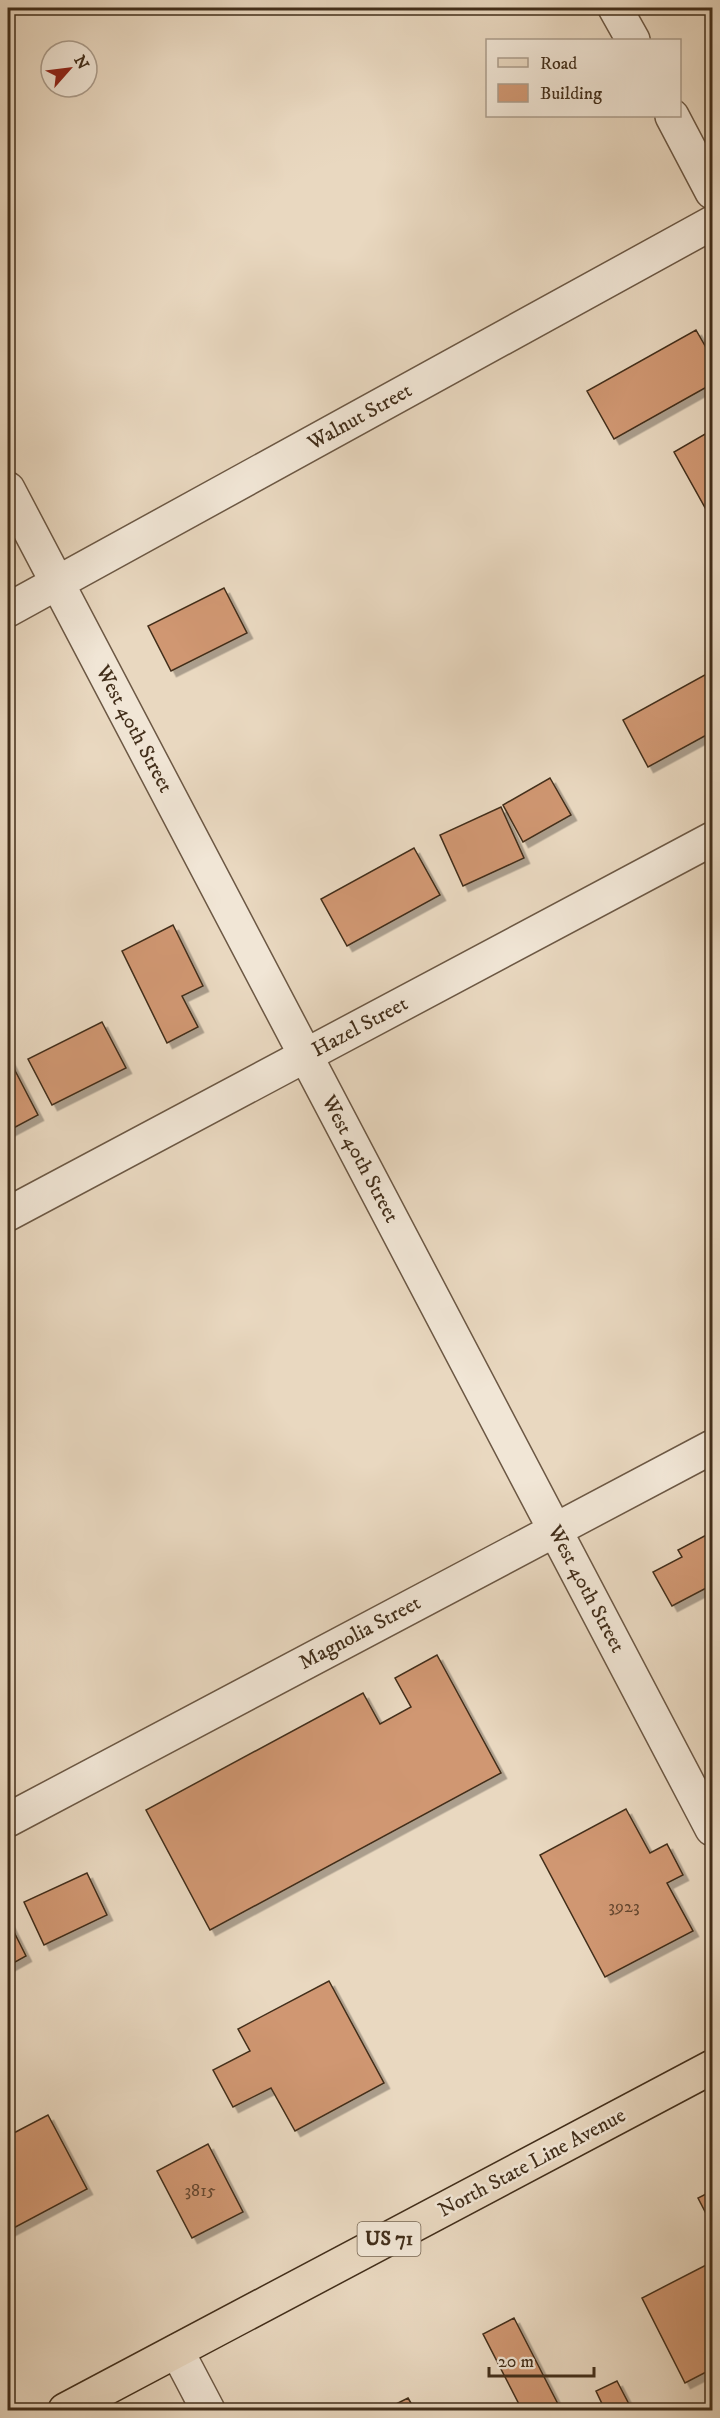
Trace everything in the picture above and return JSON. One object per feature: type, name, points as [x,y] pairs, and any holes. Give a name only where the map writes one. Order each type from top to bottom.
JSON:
[{"type":"main road","name":"North State Line Avenue","points":[[65,2410],[712,2067]]},
{"type":"street","points":[[615,8],[632,39]]},
{"type":"street","points":[[673,117],[712,192]]},
{"type":"street","name":"Walnut Street","points":[[8,610],[712,223]]},
{"type":"street","name":"West 40th Street","points":[[8,489],[712,1829]]},
{"type":"street","name":"Hazel Street","points":[[8,1215],[712,839]]},
{"type":"street","name":"Magnolia Street","points":[[8,1820],[712,1447]]},
{"type":"street","points":[[177,2351],[208,2410]]},
{"type":"building","points":[[696,330],[712,358],[712,384],[614,439],[587,391]]},
{"type":"building","points":[[712,430],[712,511],[708,513],[674,452]]},
{"type":"building","points":[[224,588],[247,633],[171,671],[148,626]]},
{"type":"building","points":[[712,671],[712,732],[648,767],[623,720]]},
{"type":"building","points":[[550,778],[571,815],[523,842],[503,805]]},
{"type":"building","points":[[501,807],[524,858],[463,886],[440,835]]},
{"type":"building","points":[[414,848],[440,895],[347,946],[321,899]]},
{"type":"building","points":[[173,925],[203,986],[182,996],[198,1027],[167,1043],[122,951]]},
{"type":"building","points":[[102,1022],[126,1068],[52,1105],[28,1059]]},
{"type":"building","points":[[8,1057],[38,1115],[8,1131]]},
{"type":"building","points":[[712,1532],[712,1585],[672,1606],[653,1572],[682,1557],[678,1550]]},
{"type":"building","points":[[437,1655],[501,1773],[210,1930],[146,1810],[363,1693],[380,1724],[411,1707],[395,1678]]},
{"type":"building","points":[[626,1809],[650,1853],[667,1844],[683,1875],[667,1883],[693,1931],[605,1977],[540,1855]]},
{"type":"building","points":[[87,1873],[107,1915],[44,1945],[24,1902]]},
{"type":"building","points":[[8,1923],[26,1956],[8,1966]]},
{"type":"building","points":[[329,1981],[384,2083],[295,2131],[271,2088],[233,2107],[213,2070],[250,2051],[238,2029]]},
{"type":"building","points":[[48,2115],[87,2189],[8,2231],[8,2136]]},
{"type":"building","points":[[208,2144],[243,2212],[192,2238],[157,2171]]},
{"type":"building","points":[[712,2191],[712,2225],[698,2198]]},
{"type":"building","points":[[712,2262],[712,2369],[685,2383],[642,2298]]},
{"type":"building","points":[[514,2318],[561,2410],[522,2410],[483,2334]]},
{"type":"building","points":[[617,2381],[632,2410],[605,2410],[596,2391]]},
{"type":"building","points":[[408,2398],[415,2410],[384,2410]]}]
